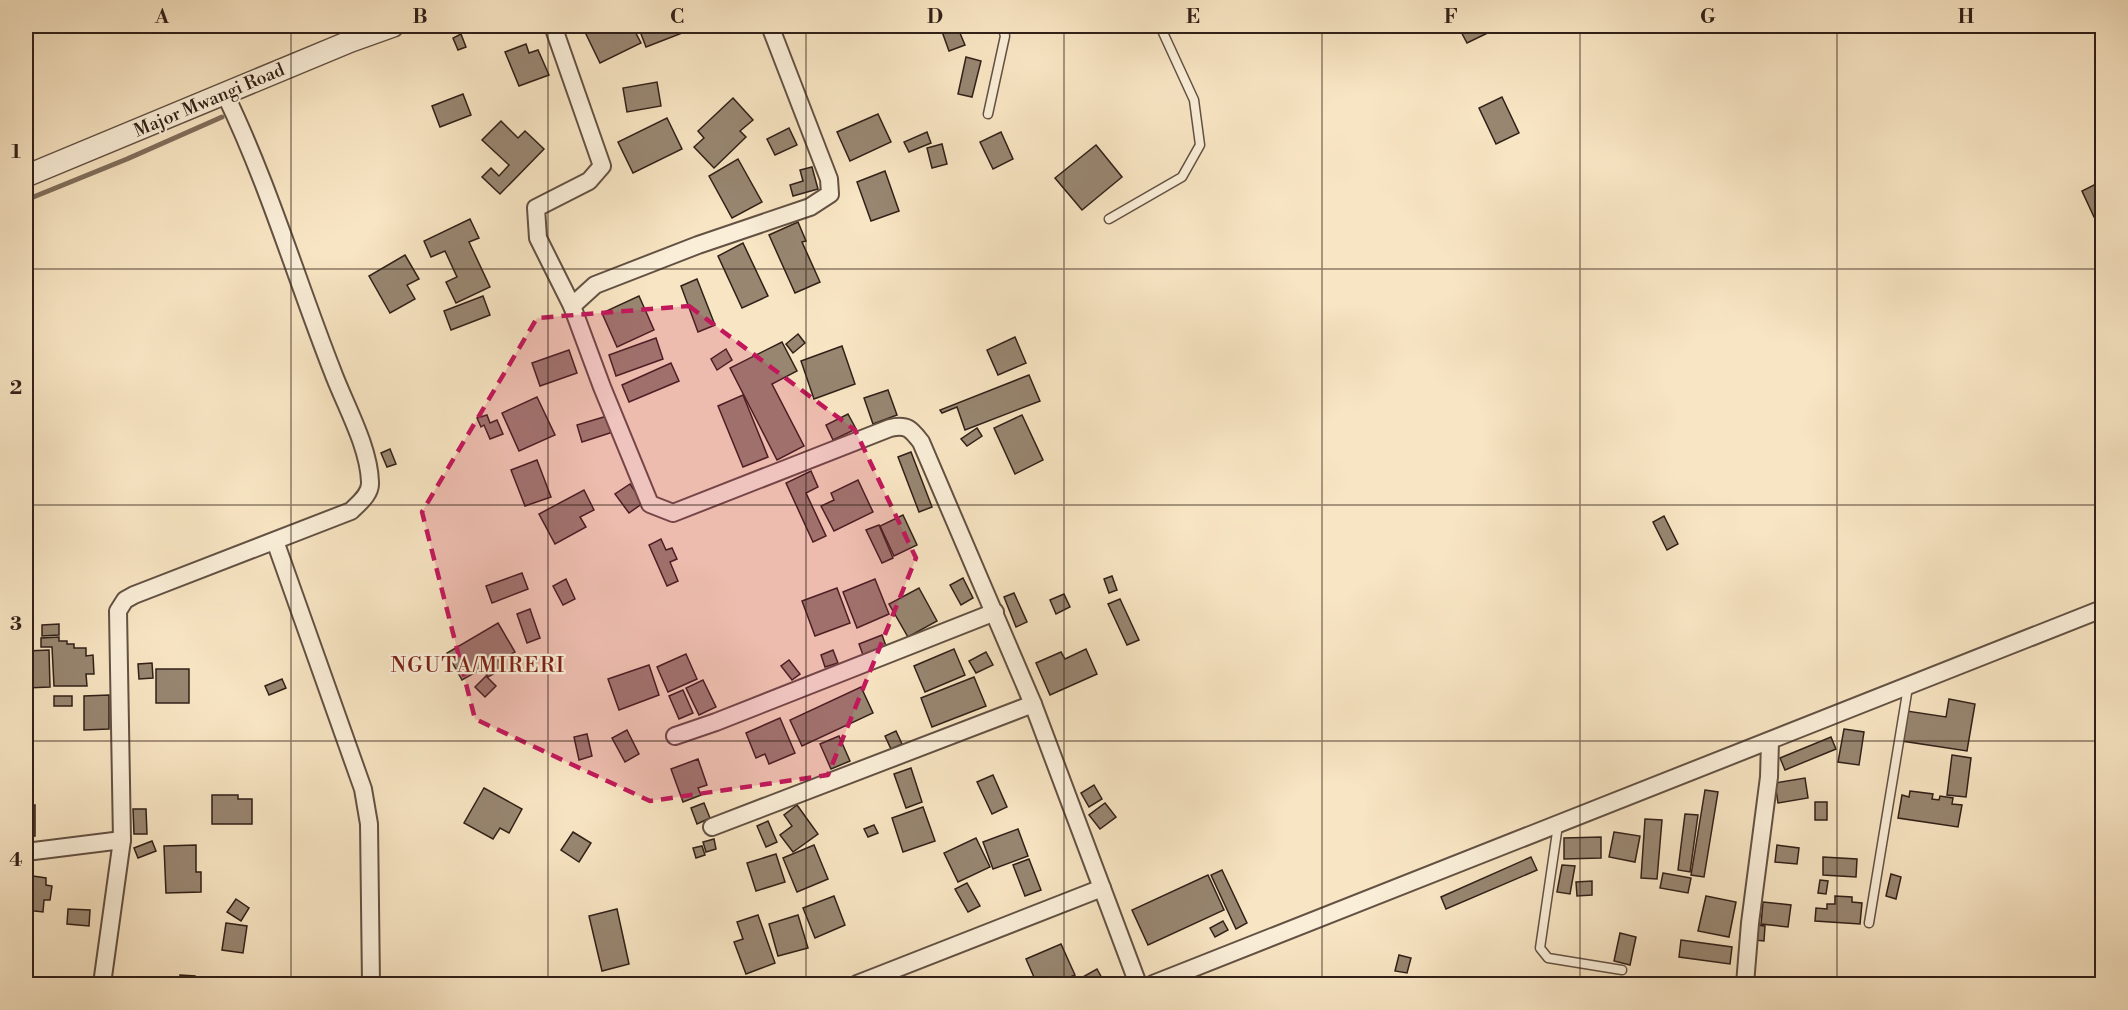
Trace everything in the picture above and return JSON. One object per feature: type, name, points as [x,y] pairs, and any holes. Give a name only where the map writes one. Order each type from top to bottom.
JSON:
[{"type":"street","name":"Major Mwangi Road","points":[[26,176],[225,94],[352,33],[393,26]]},
{"type":"street","points":[[553,26],[602,166],[589,181],[536,208],[538,238],[572,306],[650,504],[674,513],[890,428],[901,426],[912,430],[921,442],[1033,704],[1138,984]]},
{"type":"street","points":[[572,306],[595,285],[698,245],[810,207],[830,194],[829,179],[770,26]]},
{"type":"street","points":[[102,984],[122,840],[118,611],[120,605],[134,595],[351,511],[365,497],[371,485],[369,467],[360,441],[246,137],[225,94]]},
{"type":"street","points":[[275,541],[363,789],[369,824],[371,984]]},
{"type":"street","points":[[1154,984],[2103,609]]},
{"type":"street","points":[[675,736],[995,612]]},
{"type":"street","points":[[712,827],[1033,704]]},
{"type":"street","points":[[1745,984],[1750,923],[1769,777],[1770,741]]},
{"type":"street","points":[[26,852],[122,840]]},
{"type":"street","points":[[857,984],[1102,888]]},
{"type":"lane","points":[[988,114],[1005,36],[1002,26]]},
{"type":"lane","points":[[1109,219],[1182,177],[1200,145],[1194,100],[1160,26]]},
{"type":"lane","points":[[1869,923],[1908,687]]},
{"type":"lane","points":[[1558,825],[1540,948],[1548,958],[1622,970]]},
{"type":"highlighted area","points":[[689,306],[855,430],[916,558],[828,775],[650,801],[475,719],[422,512],[537,318]]},
{"type":"building","points":[[632,26],[641,43],[600,63],[583,28]]},
{"type":"building","points":[[638,26],[700,26],[646,47]]},
{"type":"building","points":[[940,26],[957,26],[965,45],[949,51]]},
{"type":"building","points":[[1458,26],[1502,26],[1467,43]]},
{"type":"building","points":[[461,34],[466,47],[458,50],[453,38]]},
{"type":"building","points":[[526,44],[529,53],[538,50],[549,75],[519,86],[505,52]]},
{"type":"building","points":[[966,57],[981,61],[972,97],[958,94]]},
{"type":"building","points":[[657,82],[661,106],[627,112],[623,88]]},
{"type":"building","points":[[463,94],[471,115],[440,127],[432,106]]},
{"type":"building","points":[[1502,97],[1519,133],[1496,144],[1479,108]]},
{"type":"building","points":[[733,98],[753,120],[740,131],[746,137],[714,168],[694,147],[704,138],[698,131]]},
{"type":"building","points":[[878,114],[891,142],[850,161],[837,132]]},
{"type":"building","points":[[667,118],[682,149],[633,173],[618,142]]},
{"type":"building","points":[[501,121],[518,138],[525,131],[544,149],[500,194],[482,177],[491,168],[499,176],[509,165],[482,140]]},
{"type":"building","points":[[789,128],[797,145],[775,155],[767,139]]},
{"type":"building","points":[[927,132],[931,143],[909,152],[904,142]]},
{"type":"building","points":[[1001,132],[1013,159],[993,169],[980,142]]},
{"type":"building","points":[[942,144],[947,164],[932,168],[927,148]]},
{"type":"building","points":[[1096,145],[1122,177],[1082,210],[1055,178]]},
{"type":"building","points":[[738,159],[762,202],[732,218],[709,176]]},
{"type":"building","points":[[812,167],[818,189],[793,196],[790,185],[803,181],[800,170]]},
{"type":"building","points":[[885,171],[899,211],[871,221],[857,182]]},
{"type":"building","points":[[2102,181],[2102,212],[2094,217],[2082,191]]},
{"type":"building","points":[[470,219],[479,238],[469,242],[490,287],[456,303],[446,282],[457,277],[445,251],[431,257],[424,241]]},
{"type":"building","points":[[798,222],[806,241],[802,242],[820,282],[795,293],[769,235]]},
{"type":"building","points":[[743,243],[768,296],[742,308],[718,256]]},
{"type":"building","points":[[405,255],[419,279],[407,285],[415,299],[390,313],[369,276]]},
{"type":"building","points":[[697,279],[715,325],[698,332],[681,286]]},
{"type":"building","points":[[483,296],[490,315],[451,330],[444,311]]},
{"type":"building","points":[[639,296],[654,330],[617,347],[602,313]]},
{"type":"building","points":[[798,334],[805,343],[793,353],[786,344]]},
{"type":"building","points":[[1015,337],[1026,363],[998,375],[987,350]]},
{"type":"building","points":[[656,338],[663,359],[616,376],[609,355]]},
{"type":"building","points":[[782,342],[797,371],[772,384],[804,446],[777,460],[730,368]]},
{"type":"building","points":[[842,346],[855,384],[814,399],[801,361]]},
{"type":"building","points":[[726,349],[732,360],[717,370],[711,359]]},
{"type":"building","points":[[569,350],[577,373],[540,386],[532,363]]},
{"type":"building","points":[[671,363],[679,381],[629,402],[622,385]]},
{"type":"building","points":[[1029,375],[1040,401],[965,430],[957,407],[942,413],[940,410]]},
{"type":"building","points":[[888,390],[897,415],[873,424],[864,398]]},
{"type":"building","points":[[743,395],[768,457],[743,467],[718,406]]},
{"type":"building","points":[[537,397],[555,435],[519,451],[502,413]]},
{"type":"building","points":[[848,414],[856,429],[833,440],[826,425]]},
{"type":"building","points":[[487,415],[490,423],[497,420],[503,434],[490,439],[484,425],[481,427],[477,418]]},
{"type":"building","points":[[1022,415],[1043,460],[1015,474],[994,428]]},
{"type":"building","points":[[607,416],[613,432],[582,442],[577,425]]},
{"type":"building","points":[[977,428],[982,436],[967,446],[961,439]]},
{"type":"building","points":[[390,449],[396,464],[387,467],[381,453]]},
{"type":"building","points":[[911,452],[932,507],[919,512],[898,457]]},
{"type":"building","points":[[537,460],[551,497],[525,506],[511,470]]},
{"type":"building","points":[[811,471],[818,487],[806,493],[826,536],[813,542],[786,483]]},
{"type":"building","points":[[858,480],[873,512],[834,531],[821,506],[834,500],[831,493]]},
{"type":"building","points":[[630,484],[643,503],[629,513],[615,494]]},
{"type":"building","points":[[584,490],[594,510],[580,517],[586,527],[555,544],[539,514]]},
{"type":"building","points":[[903,515],[917,545],[894,556],[880,526]]},
{"type":"building","points":[[1664,516],[1678,544],[1667,550],[1653,522]]},
{"type":"building","points":[[879,525],[893,558],[882,563],[866,530]]},
{"type":"building","points":[[661,539],[666,550],[672,548],[677,559],[670,562],[678,581],[667,586],[649,545]]},
{"type":"building","points":[[522,573],[528,589],[492,603],[486,586]]},
{"type":"building","points":[[1112,576],[1117,590],[1109,593],[1104,579]]},
{"type":"building","points":[[963,578],[973,598],[961,605],[950,585]]},
{"type":"building","points":[[566,579],[575,599],[563,605],[553,586]]},
{"type":"building","points":[[875,579],[889,614],[857,628],[843,592]]},
{"type":"building","points":[[837,588],[850,623],[815,636],[802,601]]},
{"type":"building","points":[[919,588],[937,621],[908,637],[889,604]]},
{"type":"building","points":[[1014,593],[1027,622],[1016,627],[1004,597]]},
{"type":"building","points":[[1064,594],[1070,607],[1056,614],[1050,600]]},
{"type":"building","points":[[1120,599],[1139,640],[1127,645],[1108,604]]},
{"type":"building","points":[[530,609],[540,638],[527,643],[517,614]]},
{"type":"building","points":[[498,623],[515,652],[499,661],[504,668],[488,677],[483,668],[462,680],[447,653]]},
{"type":"building","points":[[59,624],[59,635],[42,636],[42,625]]},
{"type":"building","points":[[882,635],[886,646],[863,655],[859,644]]},
{"type":"building","points":[[59,637],[59,641],[74,644],[74,648],[86,648],[86,656],[93,655],[94,674],[86,674],[87,686],[54,686],[52,647],[41,647],[41,638]]},
{"type":"building","points":[[954,649],[965,675],[925,692],[914,666]]},
{"type":"building","points":[[1086,649],[1097,674],[1050,695],[1036,663],[1061,652],[1065,659]]},
{"type":"building","points":[[49,650],[50,687],[26,688],[26,651]]},
{"type":"building","points":[[833,650],[838,663],[825,667],[821,655]]},
{"type":"building","points":[[986,652],[993,665],[976,673],[969,661]]},
{"type":"building","points":[[686,654],[697,679],[668,692],[657,667]]},
{"type":"building","points":[[789,660],[800,674],[792,680],[781,666]]},
{"type":"building","points":[[152,663],[153,678],[139,679],[138,664]]},
{"type":"building","points":[[649,665],[659,695],[619,710],[608,679]]},
{"type":"building","points":[[156,669],[189,669],[189,703],[156,703]]},
{"type":"building","points":[[486,676],[496,686],[485,697],[475,687]]},
{"type":"building","points":[[974,677],[986,706],[932,727],[921,698]]},
{"type":"building","points":[[282,679],[286,688],[269,695],[265,686]]},
{"type":"building","points":[[703,680],[716,707],[699,715],[686,688]]},
{"type":"building","points":[[861,687],[873,713],[802,746],[790,720]]},
{"type":"building","points":[[683,690],[693,713],[679,719],[669,696]]},
{"type":"building","points":[[109,695],[109,729],[84,730],[84,696]]},
{"type":"building","points":[[54,696],[72,696],[72,706],[54,706]]},
{"type":"building","points":[[1949,699],[1975,704],[1967,751],[1902,741],[1907,711],[1946,717]]},
{"type":"building","points":[[780,718],[795,753],[769,764],[765,754],[756,758],[746,733]]},
{"type":"building","points":[[1844,729],[1864,732],[1859,765],[1838,762]]},
{"type":"building","points":[[627,730],[639,754],[625,762],[612,738]]},
{"type":"building","points":[[896,731],[902,744],[891,749],[885,736]]},
{"type":"building","points":[[587,734],[592,756],[579,760],[574,737]]},
{"type":"building","points":[[839,736],[850,761],[831,769],[820,744]]},
{"type":"building","points":[[1831,737],[1836,749],[1785,770],[1780,758]]},
{"type":"building","points":[[1952,755],[1971,758],[1966,797],[1947,795]]},
{"type":"building","points":[[698,759],[707,785],[698,788],[701,795],[683,802],[671,769]]},
{"type":"building","points":[[911,768],[922,802],[906,808],[894,774]]},
{"type":"building","points":[[993,775],[1007,807],[992,814],[977,782]]},
{"type":"building","points":[[1805,778],[1808,798],[1778,803],[1775,783]]},
{"type":"building","points":[[1094,785],[1102,799],[1089,807],[1081,793]]},
{"type":"building","points":[[484,788],[522,809],[509,833],[500,828],[493,839],[464,823]]},
{"type":"building","points":[[1705,790],[1718,792],[1704,877],[1691,875]]},
{"type":"building","points":[[1910,791],[1933,794],[1932,799],[1939,800],[1940,796],[1953,798],[1952,804],[1962,805],[1958,827],[1898,818],[1902,795],[1909,797]]},
{"type":"building","points":[[212,795],[238,795],[238,799],[252,799],[252,824],[212,824]]},
{"type":"building","points":[[1815,802],[1827,802],[1827,820],[1815,820]]},
{"type":"building","points":[[704,803],[710,818],[697,824],[691,808]]},
{"type":"building","points":[[1105,803],[1116,817],[1100,829],[1089,815]]},
{"type":"building","points":[[26,805],[35,805],[35,836],[26,836]]},
{"type":"building","points":[[797,805],[818,834],[793,852],[780,835],[792,826],[784,815]]},
{"type":"building","points":[[923,807],[935,841],[903,852],[892,818]]},
{"type":"building","points":[[133,809],[146,809],[147,834],[134,834]]},
{"type":"building","points":[[1685,814],[1698,815],[1690,872],[1678,870]]},
{"type":"building","points":[[1645,819],[1662,820],[1657,879],[1641,878]]},
{"type":"building","points":[[768,821],[777,842],[766,847],[757,826]]},
{"type":"building","points":[[874,825],[878,833],[868,837],[864,829]]},
{"type":"building","points":[[1018,829],[1028,856],[993,869],[983,842]]},
{"type":"building","points":[[573,832],[591,843],[579,862],[561,850]]},
{"type":"building","points":[[1614,832],[1640,836],[1635,862],[1609,857]]},
{"type":"building","points":[[1601,837],[1601,858],[1564,859],[1564,838]]},
{"type":"building","points":[[976,838],[990,867],[958,882],[944,853]]},
{"type":"building","points":[[714,839],[716,849],[706,852],[703,842]]},
{"type":"building","points":[[152,841],[156,851],[138,858],[134,848]]},
{"type":"building","points":[[196,845],[196,872],[201,872],[201,892],[166,893],[164,846]]},
{"type":"building","points":[[814,845],[828,879],[797,892],[783,858]]},
{"type":"building","points":[[1777,845],[1799,848],[1797,864],[1775,862]]},
{"type":"building","points":[[702,846],[705,855],[696,858],[693,848]]},
{"type":"building","points":[[776,854],[785,882],[756,891],[747,863]]},
{"type":"building","points":[[1531,857],[1537,870],[1446,909],[1441,897]]},
{"type":"building","points":[[1823,857],[1857,859],[1856,877],[1823,875]]},
{"type":"building","points":[[1029,859],[1041,890],[1025,896],[1013,865]]},
{"type":"building","points":[[1562,865],[1575,866],[1570,894],[1557,892]]},
{"type":"building","points":[[1222,870],[1247,923],[1236,929],[1211,875]]},
{"type":"building","points":[[1663,873],[1691,878],[1688,893],[1660,888]]},
{"type":"building","points":[[1891,874],[1901,877],[1896,899],[1886,896]]},
{"type":"building","points":[[26,875],[46,878],[46,885],[52,886],[50,900],[44,900],[43,912],[26,910]]},
{"type":"building","points":[[1208,875],[1224,910],[1148,945],[1132,910]]},
{"type":"building","points":[[1820,880],[1828,881],[1826,894],[1818,893]]},
{"type":"building","points":[[1592,881],[1592,895],[1577,896],[1576,882]]},
{"type":"building","points":[[967,883],[980,906],[968,912],[955,889]]},
{"type":"building","points":[[834,896],[845,925],[815,938],[803,908]]},
{"type":"building","points":[[1706,896],[1736,902],[1729,937],[1698,931]]},
{"type":"building","points":[[1835,896],[1852,897],[1852,902],[1862,903],[1860,924],[1815,921],[1816,908],[1827,909],[1827,904],[1835,904]]},
{"type":"building","points":[[236,899],[249,908],[241,921],[227,912]]},
{"type":"building","points":[[1763,902],[1791,905],[1788,927],[1761,924]]},
{"type":"building","points":[[68,909],[90,910],[89,926],[67,924]]},
{"type":"building","points":[[617,909],[629,964],[602,971],[589,916]]},
{"type":"building","points":[[758,915],[775,963],[746,974],[734,942],[743,939],[737,922]]},
{"type":"building","points":[[798,915],[808,948],[778,956],[769,924]]},
{"type":"building","points":[[1223,921],[1228,930],[1215,937],[1210,928]]},
{"type":"building","points":[[226,923],[247,926],[243,953],[222,950]]},
{"type":"building","points":[[1757,925],[1765,926],[1764,941],[1755,940]]},
{"type":"building","points":[[1620,933],[1636,937],[1630,965],[1614,961]]},
{"type":"building","points":[[1681,940],[1732,947],[1730,964],[1679,957]]},
{"type":"building","points":[[1061,944],[1075,975],[1054,984],[1037,984],[1026,959]]},
{"type":"building","points":[[1399,955],[1411,958],[1407,973],[1395,971]]},
{"type":"building","points":[[1097,969],[1103,980],[1094,984],[1085,984],[1081,978]]},
{"type":"building","points":[[180,975],[195,976],[195,984],[180,984]]},
{"type":"building","points":[[562,977],[563,984],[539,984],[539,982]]},
{"type":"building","points":[[120,980],[172,984],[120,984]]},
{"type":"waterway","points":[[26,200],[222,117]]},
{"type":"district","name":"NGUTA/MIRERI","points":[[478,665]]}]
